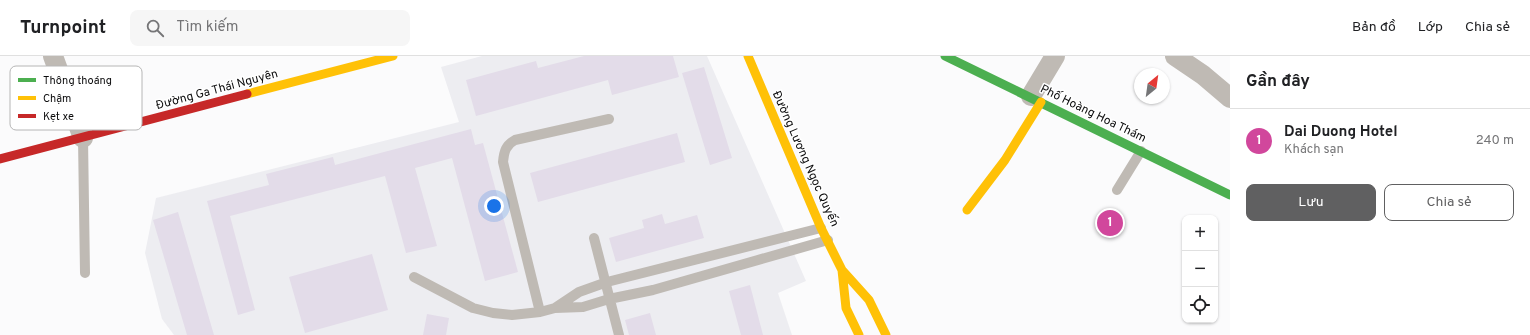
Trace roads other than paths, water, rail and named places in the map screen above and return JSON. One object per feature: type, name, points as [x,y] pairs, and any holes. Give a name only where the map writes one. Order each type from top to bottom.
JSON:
[{"type":"street","points":[[53,56],[57,66]]},
{"type":"street","name":"Đường Lương Ngọc Quyến","points":[[748,56],[822,228],[842,270],[869,300],[886,335]]},
{"type":"street","name":"Phố Hoàng Hoa Thám","points":[[946,56],[1230,195]]},
{"type":"street","points":[[967,210],[1005,160],[1036,99],[1055,56]]},
{"type":"street","points":[[1176,56],[1203,75],[1230,98]]},
{"type":"street","name":"Đường Ga Thái Nguyên","points":[[142,122],[388,57]]},
{"type":"street","points":[[80,130],[83,138]]},
{"type":"street","name":"Đường Ga Thái Nguyên","points":[[0,159],[113,130]]},
{"type":"street","name":"Đường Lương Ngọc Quyến","points":[[842,270],[846,308],[859,335]]},
{"type":"lane","points":[[540,312],[503,162],[504,152],[508,144],[515,140],[609,119]]},
{"type":"lane","points":[[83,138],[85,273]]},
{"type":"lane","points":[[1117,190],[1141,151]]},
{"type":"lane","points":[[555,308],[578,292],[606,282],[822,228]]},
{"type":"lane","points":[[594,238],[619,335]]},
{"type":"lane","points":[[414,277],[473,308],[493,313],[512,315],[540,312],[555,308],[583,307],[609,299],[652,290],[828,240]]},
{"type":"place","name":"Dai Duong Hotel","points":[[1110,223]]}]
